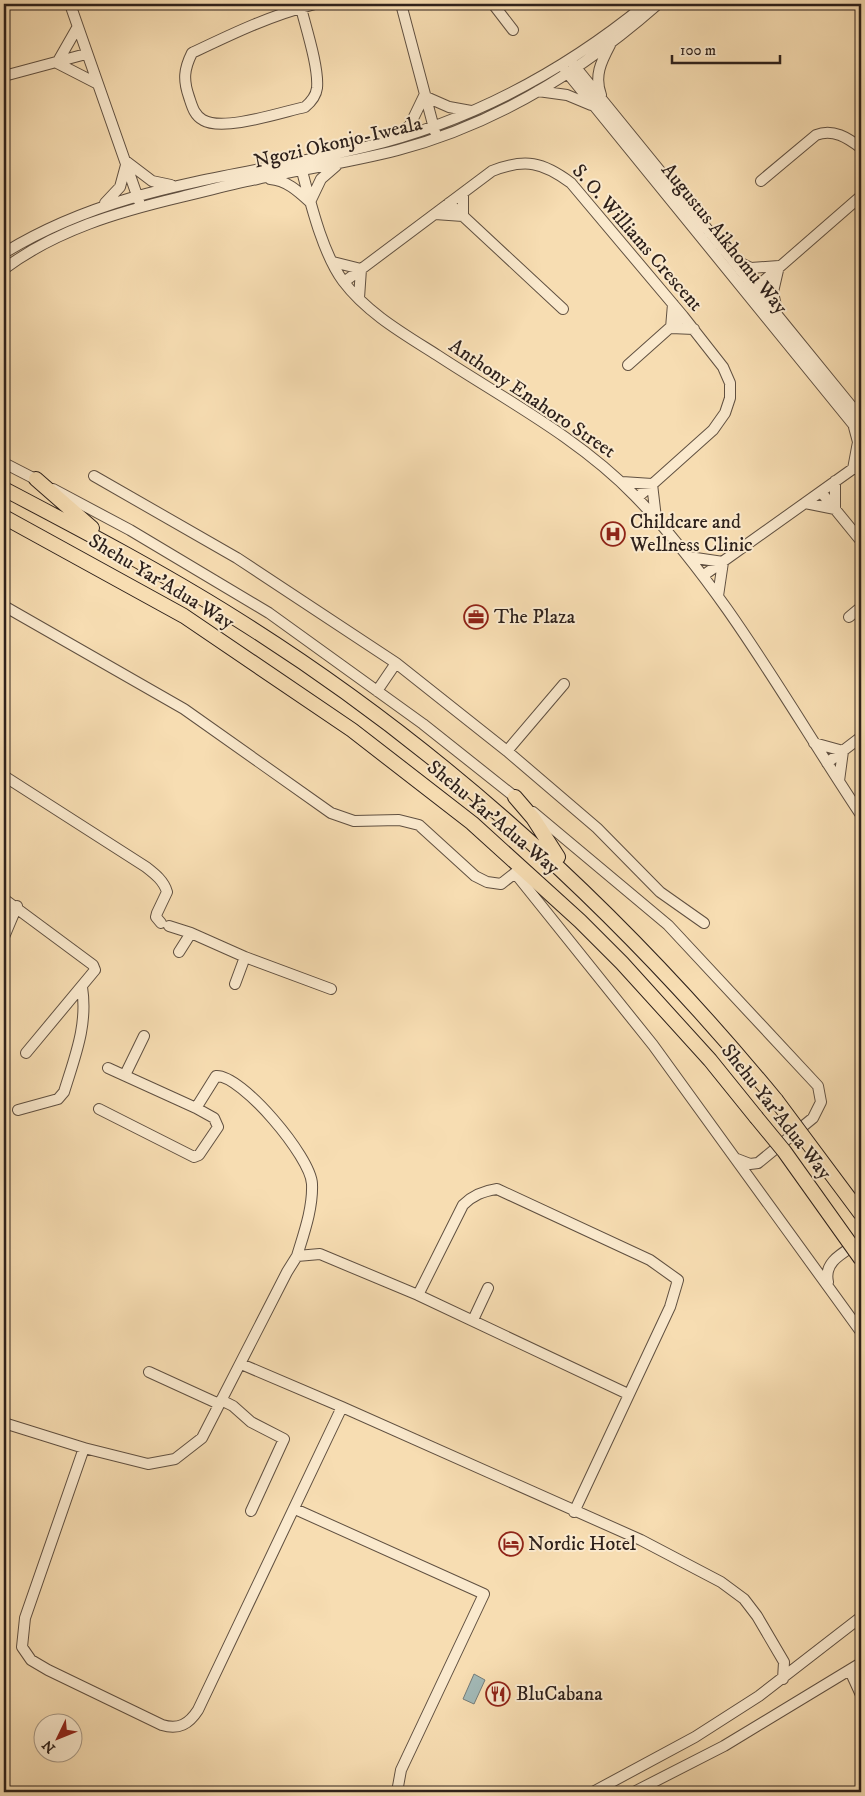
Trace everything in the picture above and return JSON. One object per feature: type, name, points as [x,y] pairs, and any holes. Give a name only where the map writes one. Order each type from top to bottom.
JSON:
[{"type":"highway","points":[[36,479],[53,492],[79,518],[126,555]]},
{"type":"highway","name":"Shehu Yar'Adua Way","points":[[4,489],[126,555],[234,617],[342,690],[473,790],[583,889],[695,1004],[776,1100],[861,1214]]},
{"type":"highway","name":"Shehu Yar'Adua Way","points":[[4,517],[184,616],[352,730],[472,822],[580,920],[622,963],[710,1060],[784,1152],[861,1259]]},
{"type":"highway","points":[[515,797],[533,818],[551,847],[583,889]]},
{"type":"highway","points":[[472,822],[493,844],[515,873]]},
{"type":"street","points":[[70,4],[96,83],[127,161],[142,207]]},
{"type":"street","points":[[301,8],[316,75],[317,87],[311,102],[304,107],[221,124],[202,120],[195,112],[184,75],[192,53],[256,22],[301,8],[315,4]]},
{"type":"street","points":[[393,4],[402,8],[424,96],[437,138]]},
{"type":"street","points":[[492,4],[513,30]]},
{"type":"street","name":"Ngozi Okonjo-Iweala","points":[[4,253],[82,213],[137,195],[395,139],[473,111],[565,62],[646,4]]},
{"type":"street","name":"Ngozi Okonjo-Iweala","points":[[4,269],[34,248],[98,219],[256,179],[398,150],[468,126],[572,71],[611,43],[658,4]]},
{"type":"street","points":[[57,63],[78,28]]},
{"type":"street","points":[[537,91],[567,95],[599,105],[599,70],[611,43]]},
{"type":"street","points":[[4,76],[86,54]]},
{"type":"street","name":"Augustus Aikhomu Way","points":[[565,62],[856,420]]},
{"type":"street","points":[[57,63],[96,83]]},
{"type":"street","points":[[424,96],[449,108],[473,111]]},
{"type":"street","points":[[395,139],[410,125],[424,96]]},
{"type":"street","name":"Augustus Aikhomu Way","points":[[599,105],[730,257],[751,292],[781,320],[856,420],[861,434]]},
{"type":"street","points":[[762,181],[816,135],[824,132],[840,136],[861,148]]},
{"type":"street","name":"Anthony Enahoro Street","points":[[299,160],[310,202],[333,262],[344,282],[359,298],[398,330],[585,451],[622,482],[656,518],[704,576],[861,815]]},
{"type":"street","points":[[127,161],[152,181],[178,185]]},
{"type":"street","points":[[98,207],[115,194],[120,187],[127,161]]},
{"type":"street","points":[[256,179],[276,180],[284,183],[310,202],[321,179],[341,162]]},
{"type":"street","name":"S. O. Williams Crescent","points":[[344,282],[492,171],[512,163],[534,164],[554,170],[571,183],[684,316],[723,367],[730,384],[730,398],[725,414],[713,430],[637,498]]},
{"type":"street","points":[[463,193],[463,216]]},
{"type":"street","points":[[751,292],[861,196]]},
{"type":"street","points":[[449,203],[563,309]]},
{"type":"street","points":[[435,214],[463,216]]},
{"type":"street","points":[[730,257],[751,268],[779,266]]},
{"type":"street","points":[[333,262],[361,269],[359,298]]},
{"type":"street","points":[[779,266],[773,292],[774,303],[781,320]]},
{"type":"street","points":[[671,328],[673,304]]},
{"type":"street","points":[[628,365],[684,316]]},
{"type":"street","points":[[671,328],[694,329]]},
{"type":"street","points":[[704,576],[858,467],[856,420]]},
{"type":"street","points":[[4,463],[130,530],[269,613],[377,691],[515,797],[668,924],[818,1086],[821,1102],[820,1108],[812,1118],[758,1163],[750,1164],[737,1159]]},
{"type":"street","points":[[94,476],[237,558],[396,663],[507,751],[597,828],[660,892],[704,923]]},
{"type":"street","points":[[835,509],[836,481]]},
{"type":"street","points":[[622,482],[652,484],[656,518]]},
{"type":"street","points":[[821,492],[861,541]]},
{"type":"street","points":[[805,503],[835,509]]},
{"type":"street","points":[[689,557],[723,562]]},
{"type":"street","points":[[718,596],[723,562]]},
{"type":"street","points":[[4,606],[184,709],[331,813],[354,821],[398,820],[418,825],[475,876],[487,882],[501,884],[515,873],[647,1038],[737,1159],[861,1332]]},
{"type":"street","points":[[849,617],[861,607]]},
{"type":"street","points":[[377,691],[396,663]]},
{"type":"street","points":[[507,751],[564,684]]},
{"type":"street","points":[[827,763],[861,737]]},
{"type":"street","points":[[814,743],[843,751]]},
{"type":"street","points":[[839,781],[843,751]]},
{"type":"street","points":[[4,776],[146,867],[159,878],[165,885],[167,892],[156,917],[165,924],[191,933],[245,957],[331,989]]},
{"type":"street","points":[[4,899],[16,906],[93,965],[95,970],[82,988],[26,1053]]},
{"type":"street","points":[[4,936],[16,906]]},
{"type":"street","points":[[179,952],[191,933]]},
{"type":"street","points":[[235,984],[245,957]]},
{"type":"street","points":[[18,1110],[58,1099],[64,1092],[82,1034],[85,1008],[82,988]]},
{"type":"street","points":[[125,1075],[144,1036]]},
{"type":"street","points":[[99,1109],[194,1157],[198,1155],[218,1127],[214,1118],[196,1108],[108,1068]]},
{"type":"street","points":[[4,1424],[84,1448],[148,1464],[162,1464],[175,1459],[202,1438],[297,1256],[307,1224],[312,1183],[306,1164],[293,1141],[268,1114],[231,1080],[223,1076],[216,1076],[196,1108]]},
{"type":"street","points":[[418,1295],[463,1205],[472,1197],[484,1191],[497,1189],[642,1256],[678,1280],[670,1307],[574,1512]]},
{"type":"street","points":[[829,1286],[826,1272],[830,1263],[861,1241]]},
{"type":"street","points":[[297,1256],[320,1254],[418,1295],[628,1394]]},
{"type":"street","points":[[473,1320],[488,1288]]},
{"type":"street","points":[[241,1364],[641,1540],[721,1582],[744,1599],[757,1616],[784,1662],[783,1679]]},
{"type":"street","points":[[149,1372],[233,1406],[250,1422],[284,1439],[251,1511]]},
{"type":"street","points":[[84,1448],[26,1618],[22,1647],[31,1660],[48,1670],[168,1727],[184,1725],[198,1710],[342,1407]]},
{"type":"street","points":[[295,1509],[484,1594],[401,1770],[397,1792]]},
{"type":"street","points":[[593,1792],[695,1737],[783,1679],[861,1617]]},
{"type":"street","points":[[784,1662],[798,1668]]},
{"type":"street","points":[[634,1792],[724,1746],[861,1663]]},
{"type":"street","points":[[850,1671],[861,1695]]},
{"type":"water","points":[[474,1674],[485,1680],[474,1704],[463,1699]]},
{"type":"place","name":"Childcare and Wellness Clinic","points":[[613,534]]},
{"type":"place","name":"The Plaza","points":[[476,617]]},
{"type":"place","name":"Nordic Hotel","points":[[511,1544]]},
{"type":"place","name":"BluCabana","points":[[498,1694]]}]
